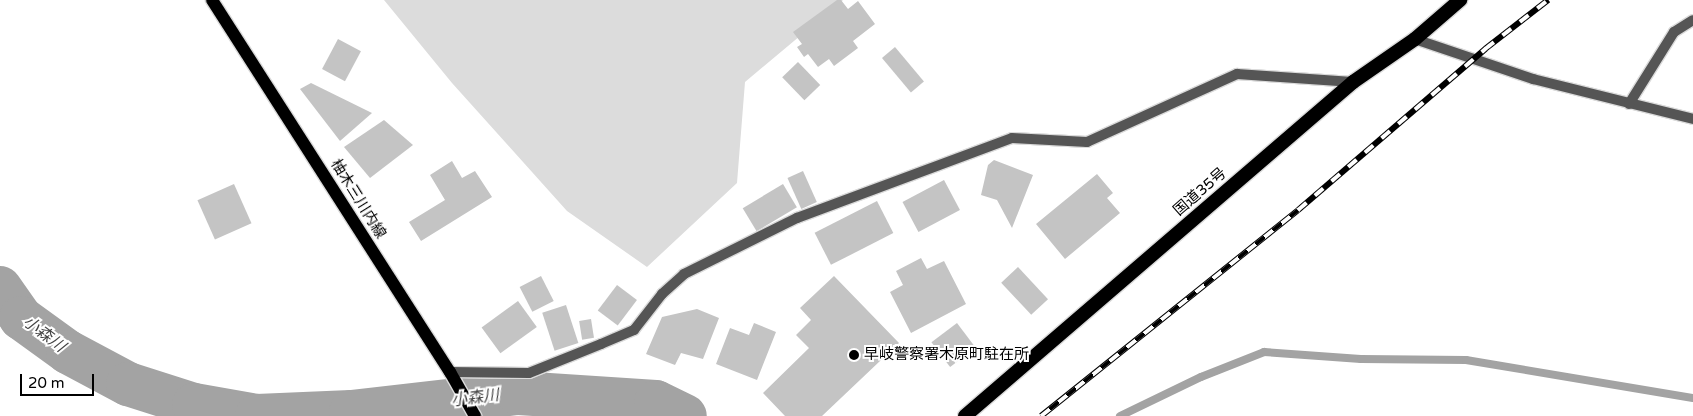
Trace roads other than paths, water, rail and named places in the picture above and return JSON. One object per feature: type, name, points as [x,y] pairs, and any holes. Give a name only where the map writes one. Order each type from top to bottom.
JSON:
[{"type":"highway","name":"国道35号","points":[[965,416],[1353,82],[1415,39],[1460,0]]},
{"type":"main road","name":"柚木三川内線","points":[[212,0],[453,377],[475,416]]},
{"type":"street","points":[[1629,104],[1674,32],[1693,20]]},
{"type":"street","points":[[1415,39],[1533,79],[1693,119]]},
{"type":"street","points":[[453,377],[529,373],[634,330],[662,294],[684,274],[797,218],[1012,138],[1087,142],[1237,74],[1353,82]]},
{"type":"waterway","name":"小森川","points":[[0,288],[21,318],[68,352],[128,384],[194,405],[257,416],[351,412],[518,393],[656,402],[685,416]]},
{"type":"waterway","points":[[1120,416],[1201,377],[1264,352],[1361,359],[1466,360],[1693,398]]},
{"type":"railway","points":[[1041,416],[1298,210],[1485,49],[1548,0]]},
{"type":"place","name":"早岐警察署木原町駐在所","points":[[854,355]]}]
